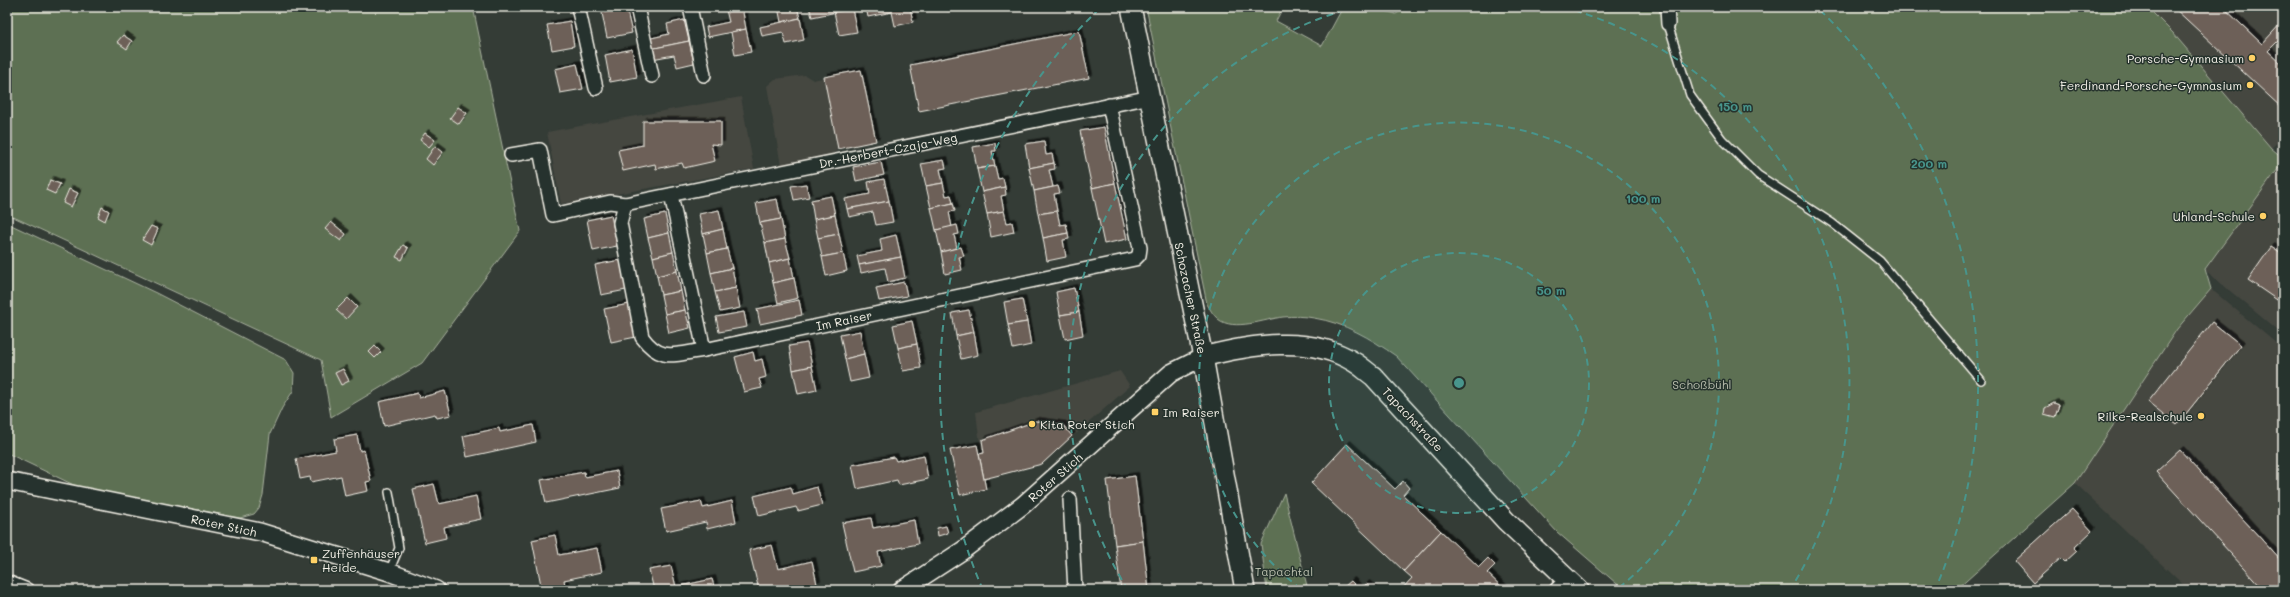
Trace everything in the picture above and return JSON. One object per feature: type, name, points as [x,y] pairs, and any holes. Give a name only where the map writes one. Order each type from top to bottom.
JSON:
[{"type":"main road","name":"Schozacher Straße","points":[[1131,7],[1151,96],[1203,357],[1245,590]]},
{"type":"main road","name":"Tapachstraße","points":[[1203,357],[1239,348],[1281,345],[1318,349],[1353,361],[1373,376],[1506,521],[1558,584],[1579,590]]},
{"type":"street","points":[[578,7],[596,88]]},
{"type":"street","points":[[637,7],[652,76]]},
{"type":"street","points":[[690,7],[704,75]]},
{"type":"street","points":[[1667,7],[1668,24]]},
{"type":"street","name":"Dr.-Herbert-Czaja-Weg","points":[[511,155],[540,150],[553,215],[610,202],[625,204],[671,195],[1151,96]]},
{"type":"street","name":"Im Raiser","points":[[625,204],[620,223],[642,337],[649,347],[663,356],[704,350],[1135,259],[1139,256],[1140,248],[1109,105]]},
{"type":"street","points":[[671,195],[704,350]]},
{"type":"street","name":"Roter Stich","points":[[902,590],[962,551],[1023,505],[1171,373],[1203,357]]},
{"type":"street","name":"Roter Stich","points":[[7,481],[260,532],[389,572],[436,590]]},
{"type":"street","points":[[1070,499],[1075,590]]},
{"type":"street","points":[[7,582],[27,590]]},
{"type":"lane","points":[[1668,24],[1690,95],[1722,139],[1758,175],[1832,223],[1880,261],[1981,380]]},
{"type":"lane","points":[[389,492],[399,548],[389,572]]},
{"type":"shaded area","name":"Ferdinand-Porsche-Gymnasium","points":[[2147,7],[2283,7],[2283,138],[2271,148],[2173,33]]},
{"type":"shaded area","points":[[861,70],[876,141],[838,149],[831,156],[781,166],[767,86],[775,79],[805,75],[813,80]]},
{"type":"shaded area","points":[[741,97],[754,169],[561,204],[547,132]]},
{"type":"shaded area","name":"Uhland-Schule","points":[[2283,162],[2283,335],[2205,270]]},
{"type":"shaded area","name":"Rilke-Realschule","points":[[2211,289],[2283,349],[2283,590],[2189,590],[2075,483],[2177,329]]},
{"type":"shaded area","name":"Kita Roter Stich","points":[[1120,371],[1130,386],[1042,464],[984,479],[976,412]]},
{"type":"green space","points":[[7,7],[473,7],[520,231],[422,363],[331,417],[321,360],[7,214]]},
{"type":"green space","name":"Schoßbühl","points":[[1146,7],[1283,7],[1276,21],[1322,46],[1343,7],[1371,7],[1396,14],[1407,7],[2147,7],[2173,33],[2271,148],[2283,158],[2283,162],[2205,269],[2211,289],[2177,329],[2075,483],[1956,590],[1624,590],[1557,532],[1396,356],[1386,349],[1347,327],[1325,320],[1287,317],[1241,325],[1225,323],[1215,316],[1207,304]]},
{"type":"green space","points":[[7,223],[156,293],[286,360],[294,373],[293,391],[282,408],[270,434],[263,495],[259,508],[254,514],[240,518],[78,487],[7,453]]},
{"type":"green space","name":"Tapachtal","points":[[1284,493],[1308,590],[1267,590],[1261,544]]},
{"type":"building","points":[[626,7],[632,33],[607,38],[602,13]]},
{"type":"building","points":[[742,7],[746,29],[708,37],[706,27],[729,22],[726,10]]},
{"type":"building","points":[[778,7],[797,7],[800,18],[781,22]]},
{"type":"building","points":[[809,7],[852,7],[852,9],[812,17]]},
{"type":"building","points":[[866,7],[910,7],[913,22],[895,26],[892,12],[868,17]]},
{"type":"building","points":[[946,7],[965,7],[965,8],[947,11]]},
{"type":"building","name":"Porsche-Gymnasium","points":[[2173,7],[2223,7],[2262,44],[2283,21],[2283,36],[2268,51],[2283,65],[2283,109]]},
{"type":"building","points":[[852,9],[857,32],[839,35],[834,12]]},
{"type":"building","points":[[800,18],[804,40],[786,44],[783,32],[762,36],[760,27]]},
{"type":"building","points":[[684,20],[689,41],[650,49],[647,39],[669,34],[667,24]]},
{"type":"building","points":[[570,21],[574,46],[552,50],[547,25]]},
{"type":"building","points":[[746,29],[751,52],[735,55],[731,32]]},
{"type":"building","points":[[1079,31],[1089,78],[919,111],[910,65]]},
{"type":"building","points":[[123,35],[132,41],[127,49],[117,42]]},
{"type":"building","points":[[689,41],[694,63],[677,67],[674,55],[652,59],[650,49]]},
{"type":"building","points":[[632,49],[637,77],[610,82],[605,55]]},
{"type":"building","points":[[577,64],[583,89],[560,93],[555,69]]},
{"type":"building","points":[[861,70],[876,141],[838,149],[824,77]]},
{"type":"building","points":[[458,107],[467,113],[459,124],[450,118]]},
{"type":"building","points":[[643,121],[721,121],[721,145],[711,144],[715,161],[684,168],[682,163],[656,169],[655,164],[623,171],[618,150],[643,145]]},
{"type":"building","points":[[1104,127],[1115,183],[1092,188],[1080,131]]},
{"type":"building","points":[[425,133],[435,140],[429,147],[420,140]]},
{"type":"building","points":[[1044,141],[1046,155],[1052,154],[1054,163],[1029,168],[1025,144]]},
{"type":"building","points":[[995,143],[996,151],[992,151],[995,166],[977,169],[973,147]]},
{"type":"building","points":[[435,146],[443,152],[433,165],[426,159]]},
{"type":"building","points":[[944,160],[946,168],[940,169],[943,183],[926,186],[921,164]]},
{"type":"building","points":[[881,162],[884,175],[856,181],[853,167]]},
{"type":"building","points":[[1054,163],[1055,169],[1049,170],[1053,187],[1034,191],[1029,168]]},
{"type":"building","points":[[995,166],[998,179],[1003,178],[1005,187],[982,192],[977,169]]},
{"type":"building","points":[[884,179],[889,201],[847,209],[845,199],[870,194],[868,182]]},
{"type":"building","points":[[50,180],[60,184],[55,194],[46,190]]},
{"type":"building","points":[[943,183],[946,196],[951,195],[953,203],[931,208],[926,186]]},
{"type":"building","points":[[1115,183],[1127,239],[1104,244],[1092,188]]},
{"type":"building","points":[[806,184],[809,197],[794,200],[791,186]]},
{"type":"building","points":[[1058,186],[1060,193],[1054,194],[1057,211],[1038,214],[1034,191]]},
{"type":"building","points":[[1005,187],[1006,195],[1001,196],[1004,211],[987,214],[982,192]]},
{"type":"building","points":[[69,189],[78,193],[71,207],[63,203]]},
{"type":"building","points":[[831,196],[835,215],[814,219],[811,200]]},
{"type":"building","points":[[777,199],[781,219],[760,223],[756,203]]},
{"type":"building","points":[[889,201],[893,222],[876,225],[873,212],[849,217],[847,209]]},
{"type":"building","points":[[953,203],[955,211],[949,212],[952,227],[936,230],[931,208]]},
{"type":"building","points":[[102,207],[109,211],[105,221],[98,217]]},
{"type":"building","points":[[719,210],[723,229],[703,234],[699,214]]},
{"type":"building","points":[[1004,211],[1007,223],[1012,222],[1014,232],[991,237],[987,214]]},
{"type":"building","points":[[1057,211],[1060,225],[1066,224],[1068,233],[1043,238],[1038,214]]},
{"type":"building","points":[[665,214],[669,233],[648,238],[644,219]]},
{"type":"building","points":[[611,215],[617,246],[593,251],[587,220]]},
{"type":"building","points":[[835,215],[839,234],[818,238],[814,219]]},
{"type":"building","points":[[781,219],[785,239],[765,243],[760,223]]},
{"type":"building","points":[[331,222],[346,234],[341,241],[325,229]]},
{"type":"building","points":[[957,225],[959,234],[954,235],[957,248],[941,252],[936,230]]},
{"type":"building","points":[[151,226],[158,229],[151,245],[142,240]]},
{"type":"building","points":[[723,229],[727,249],[707,253],[703,234]]},
{"type":"building","points":[[669,233],[673,252],[653,257],[648,238]]},
{"type":"building","points":[[1068,233],[1069,239],[1063,240],[1066,257],[1047,261],[1043,238]]},
{"type":"building","points":[[839,234],[843,253],[822,257],[818,238]]},
{"type":"building","points":[[896,235],[901,257],[859,265],[857,256],[882,251],[880,239]]},
{"type":"building","points":[[785,239],[790,258],[769,263],[765,243]]},
{"type":"building","points":[[403,245],[408,248],[402,260],[396,257]]},
{"type":"building","points":[[961,247],[964,256],[959,257],[962,270],[945,274],[941,252]]},
{"type":"building","points":[[2271,247],[2283,255],[2283,304],[2248,280]]},
{"type":"building","points":[[727,249],[732,268],[711,273],[707,253]]},
{"type":"building","points":[[673,252],[677,271],[657,276],[653,257]]},
{"type":"building","points":[[843,253],[847,271],[826,276],[822,257]]},
{"type":"building","points":[[901,257],[905,278],[888,282],[885,268],[861,273],[859,265]]},
{"type":"building","points":[[790,258],[794,278],[773,283],[769,263]]},
{"type":"building","points":[[620,260],[626,290],[601,295],[595,265]]},
{"type":"building","points":[[732,268],[736,288],[715,292],[711,273]]},
{"type":"building","points":[[677,271],[681,291],[661,295],[657,276]]},
{"type":"building","points":[[794,278],[798,298],[778,303],[773,283]]},
{"type":"building","points":[[904,282],[907,296],[879,301],[876,288]]},
{"type":"building","points":[[736,288],[740,308],[720,312],[715,292]]},
{"type":"building","points":[[1074,288],[1079,312],[1060,315],[1056,292]]},
{"type":"building","points":[[681,291],[685,310],[665,314],[661,295]]},
{"type":"building","points":[[348,298],[357,307],[346,319],[336,310]]},
{"type":"building","points":[[1022,299],[1027,322],[1008,325],[1004,302]]},
{"type":"building","points":[[799,300],[802,315],[760,324],[757,309]]},
{"type":"building","points":[[629,304],[636,337],[611,342],[604,309]]},
{"type":"building","points":[[685,310],[690,328],[669,333],[665,314]]},
{"type":"building","points":[[969,310],[974,332],[956,336],[952,313]]},
{"type":"building","points":[[744,312],[747,327],[719,332],[716,317]]},
{"type":"building","points":[[1079,312],[1083,335],[1065,339],[1060,315]]},
{"type":"building","points":[[912,321],[917,344],[898,348],[893,325]]},
{"type":"building","points":[[1027,322],[1031,345],[1013,349],[1008,325]]},
{"type":"building","points":[[2212,322],[2241,345],[2177,425],[2148,402]]},
{"type":"building","points":[[860,331],[864,354],[845,359],[840,335]]},
{"type":"building","points":[[974,332],[978,355],[961,359],[956,336]]},
{"type":"building","points":[[807,343],[812,366],[793,370],[789,346]]},
{"type":"building","points":[[917,344],[921,368],[903,371],[898,348]]},
{"type":"building","points":[[375,346],[381,352],[375,358],[369,352]]},
{"type":"building","points":[[753,352],[755,361],[762,359],[766,377],[759,379],[762,388],[744,392],[735,357]]},
{"type":"building","points":[[864,354],[869,378],[850,382],[845,359]]},
{"type":"building","points":[[812,366],[817,390],[798,394],[793,370]]},
{"type":"building","points":[[343,369],[349,381],[341,385],[335,373]]},
{"type":"building","points":[[445,391],[451,415],[437,418],[435,414],[384,426],[379,402],[418,393],[419,398]]},
{"type":"building","points":[[2054,403],[2059,405],[2055,417],[2044,414],[2045,408]]},
{"type":"building","points":[[1036,421],[1063,425],[1072,436],[1042,464],[984,479],[979,454],[984,453],[982,440]]},
{"type":"building","points":[[533,425],[536,442],[467,457],[463,436],[499,428],[500,432]]},
{"type":"building","points":[[357,435],[360,451],[364,450],[371,481],[366,482],[368,491],[345,496],[341,476],[311,482],[310,477],[300,479],[296,459],[336,451],[334,439]]},
{"type":"building","points":[[1347,444],[1395,489],[1403,481],[1409,488],[1403,495],[1441,531],[1404,571],[1311,483]]},
{"type":"building","points":[[977,445],[986,489],[960,495],[950,450]]},
{"type":"building","points":[[2180,450],[2283,563],[2283,590],[2264,590],[2156,472]]},
{"type":"building","points":[[924,455],[928,479],[899,485],[897,480],[857,489],[852,465],[894,457],[896,461]]},
{"type":"building","points":[[617,471],[620,488],[546,503],[541,480],[584,472],[585,477]]},
{"type":"building","points":[[1135,476],[1143,541],[1115,545],[1107,480]]},
{"type":"building","points":[[434,484],[439,504],[476,496],[481,519],[444,527],[446,538],[425,543],[413,489]]},
{"type":"building","points":[[791,487],[793,494],[817,487],[822,505],[798,511],[796,507],[759,516],[754,496]]},
{"type":"building","points":[[701,501],[703,508],[732,501],[736,522],[707,529],[706,522],[666,531],[661,509]]},
{"type":"building","points":[[2072,509],[2092,531],[2074,548],[2077,551],[2065,562],[2061,558],[2033,583],[2014,561]]},
{"type":"building","points":[[871,518],[873,528],[914,520],[918,544],[878,552],[881,566],[853,572],[842,523]]},
{"type":"building","points":[[946,526],[948,533],[938,536],[937,528]]},
{"type":"building","points":[[1441,531],[1479,567],[1488,558],[1495,565],[1487,573],[1505,590],[1426,590],[1421,585],[1417,588],[1419,590],[1401,590],[1412,578],[1404,571]]},
{"type":"building","points":[[555,535],[559,555],[597,548],[602,572],[564,580],[566,590],[542,590],[532,540]]},
{"type":"building","points":[[1143,541],[1149,590],[1121,590],[1115,545]]},
{"type":"building","points":[[772,545],[778,569],[812,561],[817,584],[792,590],[759,590],[749,550]]},
{"type":"building","points":[[671,566],[676,587],[712,579],[715,590],[654,590],[649,570]]},
{"type":"building","points":[[1351,581],[1360,590],[1347,590],[1345,586]]},
{"type":"building","points":[[1366,584],[1373,590],[1360,590]]},
{"type":"place","name":"Porsche-Gymnasium","points":[[2252,58]]},
{"type":"place","name":"Ferdinand-Porsche-Gymnasium","points":[[2250,85]]},
{"type":"place","name":"Uhland-Schule","points":[[2263,216]]},
{"type":"place","name":"Im Raiser","points":[[1155,412]]},
{"type":"place","name":"Rilke-Realschule","points":[[2201,416]]},
{"type":"place","name":"Kita Roter Stich","points":[[1032,424]]},
{"type":"place","name":"Zuffenhäuser Heide","points":[[314,560]]}]
